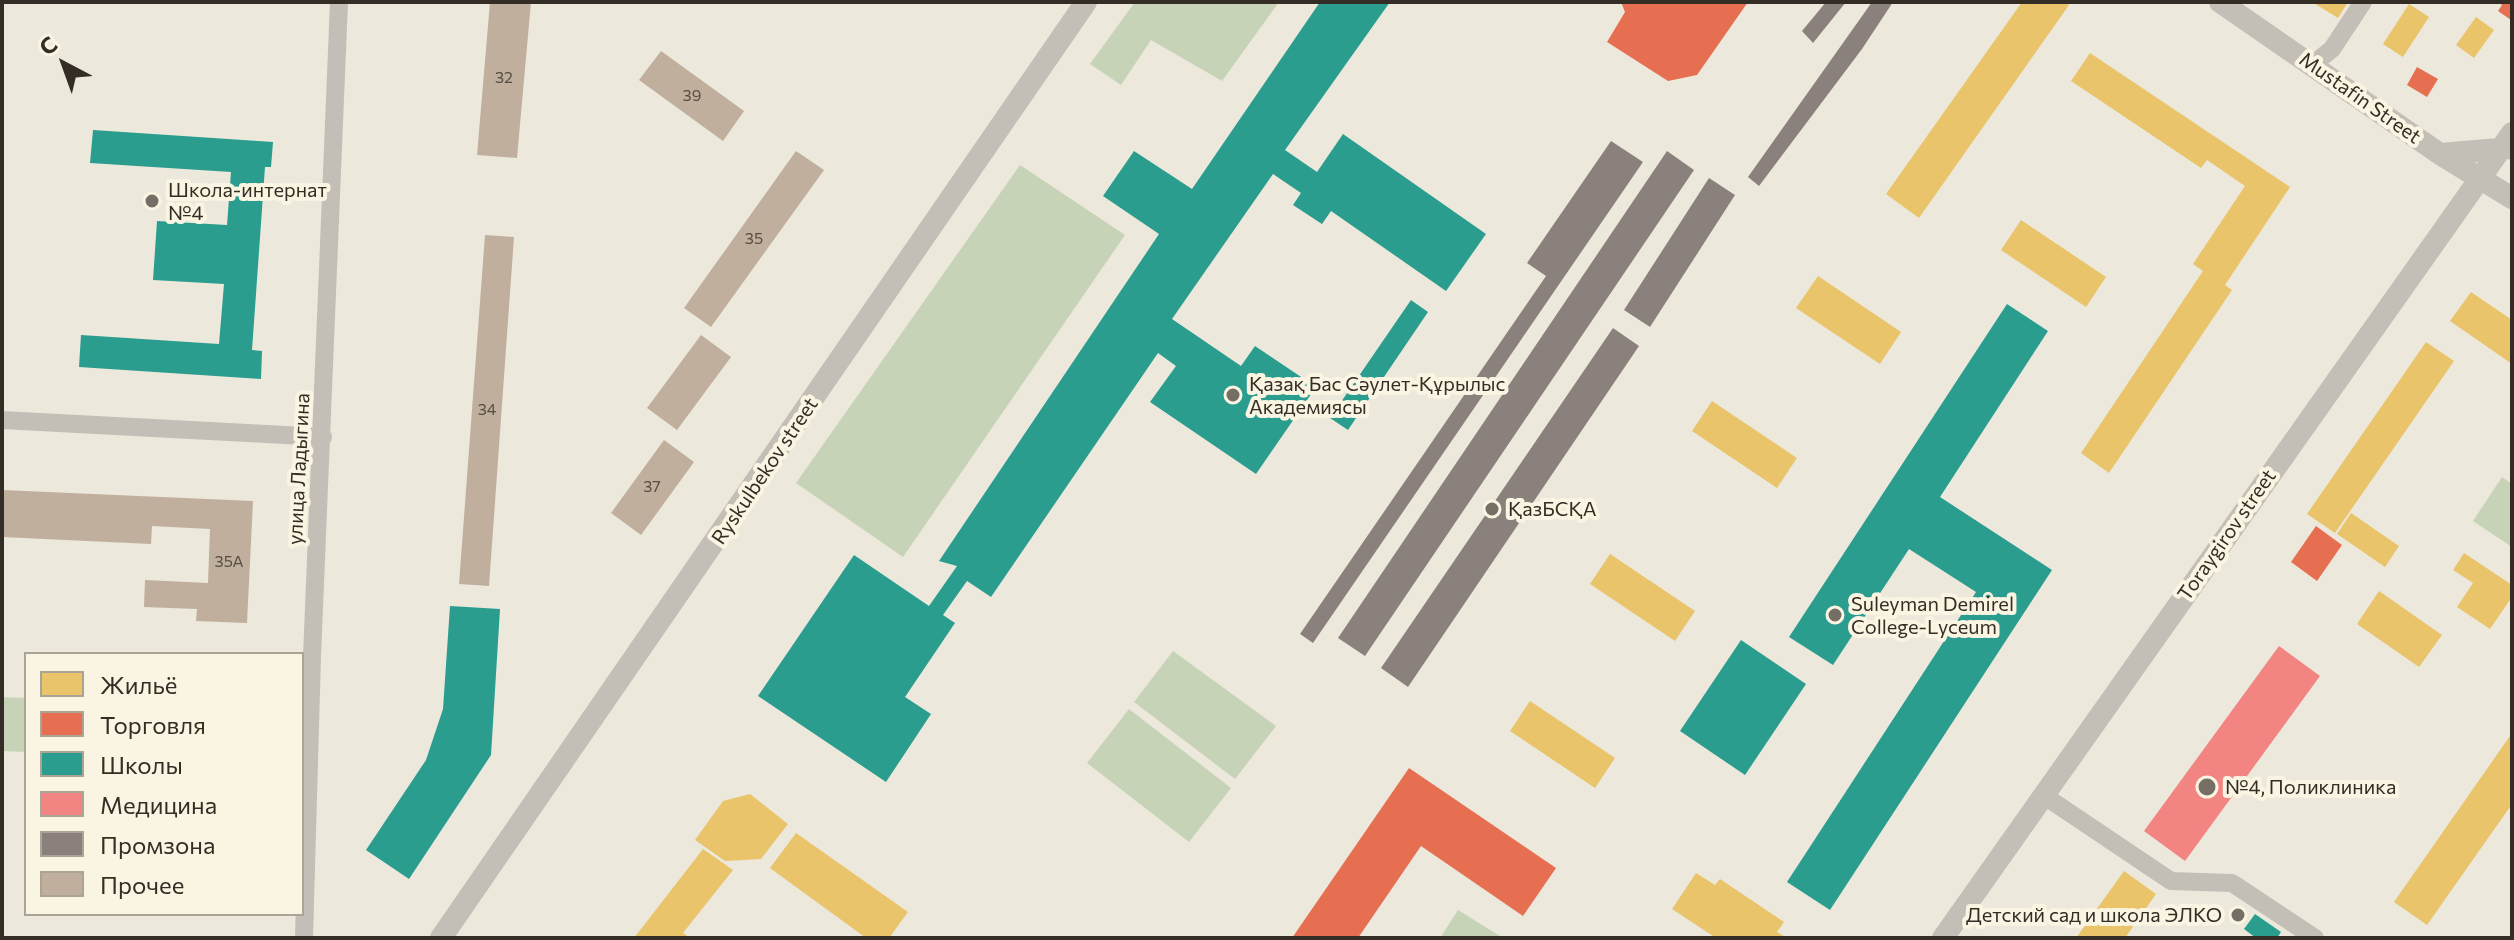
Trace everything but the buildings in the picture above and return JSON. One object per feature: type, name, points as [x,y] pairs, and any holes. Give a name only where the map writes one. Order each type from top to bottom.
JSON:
[{"type":"street","name":"улица Ладыгина","points":[[304,938],[312,656],[339,2]]},
{"type":"street","name":"Ryskulbekov street","points":[[441,938],[1086,2]]},
{"type":"street","name":"Mustafin Street","points":[[2220,2],[2440,154],[2509,143]]},
{"type":"street","points":[[2312,65],[2332,49],[2363,2]]},
{"type":"street","name":"Toraygirov street","points":[[1943,938],[2509,143]]},
{"type":"street","points":[[2440,154],[2512,198]]},
{"type":"street","points":[[2,420],[323,437]]},
{"type":"street","points":[[2043,795],[2171,881],[2232,883],[2315,938]]},
{"type":"green space","points":[[1135,2],[1279,2],[1222,81],[1151,40],[1121,85],[1090,64]]},
{"type":"green space","points":[[1020,165],[1125,235],[903,557],[796,483]]},
{"type":"green space","points":[[2502,477],[2512,484],[2512,547],[2473,521]]},
{"type":"green space","points":[[1173,651],[1276,726],[1235,779],[1134,702]]},
{"type":"green space","points":[[2,697],[24,698],[24,752],[2,751]]},
{"type":"green space","points":[[1129,709],[1231,788],[1189,842],[1087,763]]},
{"type":"green space","points":[[1458,910],[1503,938],[1440,938]]},
{"type":"place","name":"Школа-интернат №4","points":[[152,201]]},
{"type":"place","name":"Қазақ Бас Сәулет-Құрылыс Академиясы","points":[[1233,395]]},
{"type":"place","name":"ҚазБСҚА","points":[[1492,509]]},
{"type":"place","name":"Suleyman Demirel College-Lyceum","points":[[1835,615]]},
{"type":"place","name":"№4, Поликлиника","points":[[2207,787]]},
{"type":"place","name":"Детский сад и школа ЭЛКО","points":[[2238,915]]}]
